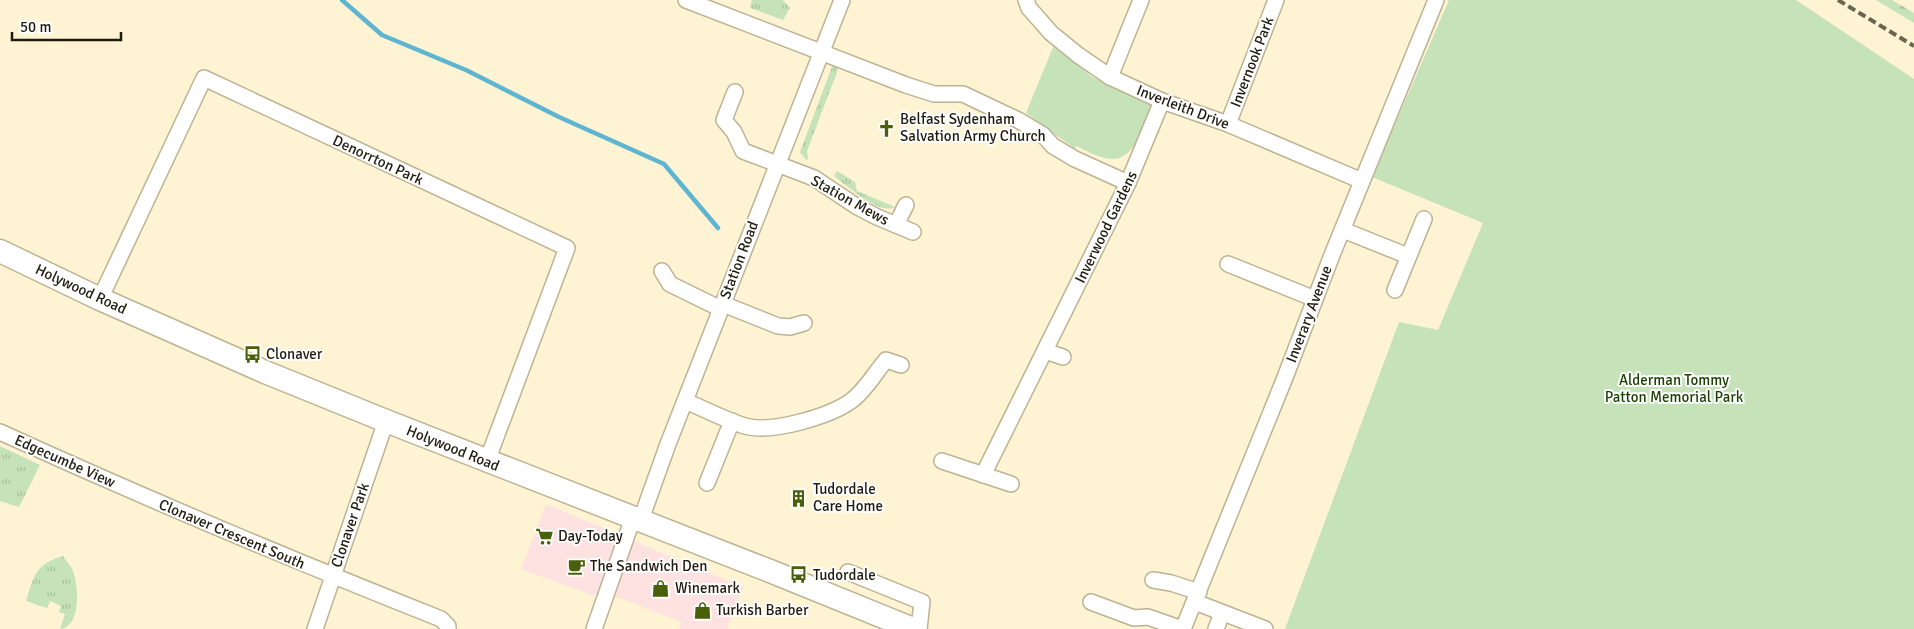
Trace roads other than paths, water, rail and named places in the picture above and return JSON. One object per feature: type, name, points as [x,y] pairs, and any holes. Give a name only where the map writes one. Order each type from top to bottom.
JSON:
[{"type":"main road","name":"Holywood Road","points":[[0,251],[100,299],[257,368],[386,421],[913,629]]},
{"type":"street","points":[[686,0],[934,94],[963,94],[1018,120],[1043,135],[1053,146],[1075,159],[1128,183]]},
{"type":"street","name":"Station Road","points":[[594,629],[636,519],[644,511],[685,401],[842,0]]},
{"type":"street","name":"Inverleith Drive","points":[[1026,0],[1029,8],[1051,33],[1110,77],[1162,101],[1228,124],[1362,181]]},
{"type":"street","points":[[1110,77],[1141,0]]},
{"type":"street","name":"Invernook Park","points":[[1228,124],[1276,0]]},
{"type":"street","name":"Inverary Avenue","points":[[1183,629],[1436,0]]},
{"type":"street","name":"Denorrton Park","points":[[100,299],[204,78],[567,248],[487,461]]},
{"type":"street","name":"Station Mews","points":[[735,92],[724,120],[734,132],[743,150],[821,181],[856,206],[913,232]]},
{"type":"street","name":"Inverwood Gardens","points":[[983,475],[1128,183],[1162,101]]},
{"type":"street","name":"Station Mews","points":[[896,225],[906,205]]},
{"type":"street","points":[[1395,290],[1424,219]]},
{"type":"street","points":[[1343,230],[1408,256]]},
{"type":"street","points":[[1228,264],[1315,299]]},
{"type":"street","points":[[662,271],[670,284],[722,306],[778,326],[790,327],[804,323]]},
{"type":"street","points":[[1045,351],[1064,356]]},
{"type":"street","points":[[685,401],[746,427],[764,430],[786,426],[840,408],[859,394],[886,360],[901,364]]},
{"type":"street","name":"Clonaver Park","points":[[316,629],[386,421]]},
{"type":"street","points":[[707,483],[732,421]]},
{"type":"street","name":"Edgecumbe View","points":[[0,432],[130,491]]},
{"type":"street","points":[[942,461],[1011,484]]},
{"type":"street","name":"Clonaver Crescent South","points":[[130,491],[440,619],[448,626],[448,629]]},
{"type":"street","points":[[848,572],[922,602],[919,629]]},
{"type":"street","points":[[1153,580],[1171,583],[1222,613],[1266,629]]},
{"type":"street","points":[[1091,602],[1134,618],[1148,616],[1183,629]]},
{"type":"street","points":[[1216,629],[1222,613]]},
{"type":"waterway","points":[[342,0],[382,35],[466,70],[559,117],[664,164],[718,228]]},
{"type":"railway","points":[[1838,0],[1914,46]]},
{"type":"place","name":"Belfast Sydenham Salvation Army Church","points":[[886,128]]},
{"type":"place","name":"Clonaver","points":[[252,354]]},
{"type":"place","name":"Tudordale Care Home","points":[[799,498]]},
{"type":"place","name":"Day-Today","points":[[544,536]]},
{"type":"place","name":"The Sandwich Den","points":[[576,566]]},
{"type":"place","name":"Tudordale","points":[[799,575]]},
{"type":"place","name":"Winemark","points":[[661,588]]},
{"type":"place","name":"Turkish Barber","points":[[702,610]]},
{"type":"park label","name":"Alderman Tommy Patton Memorial Park","points":[[1674,388]]}]
